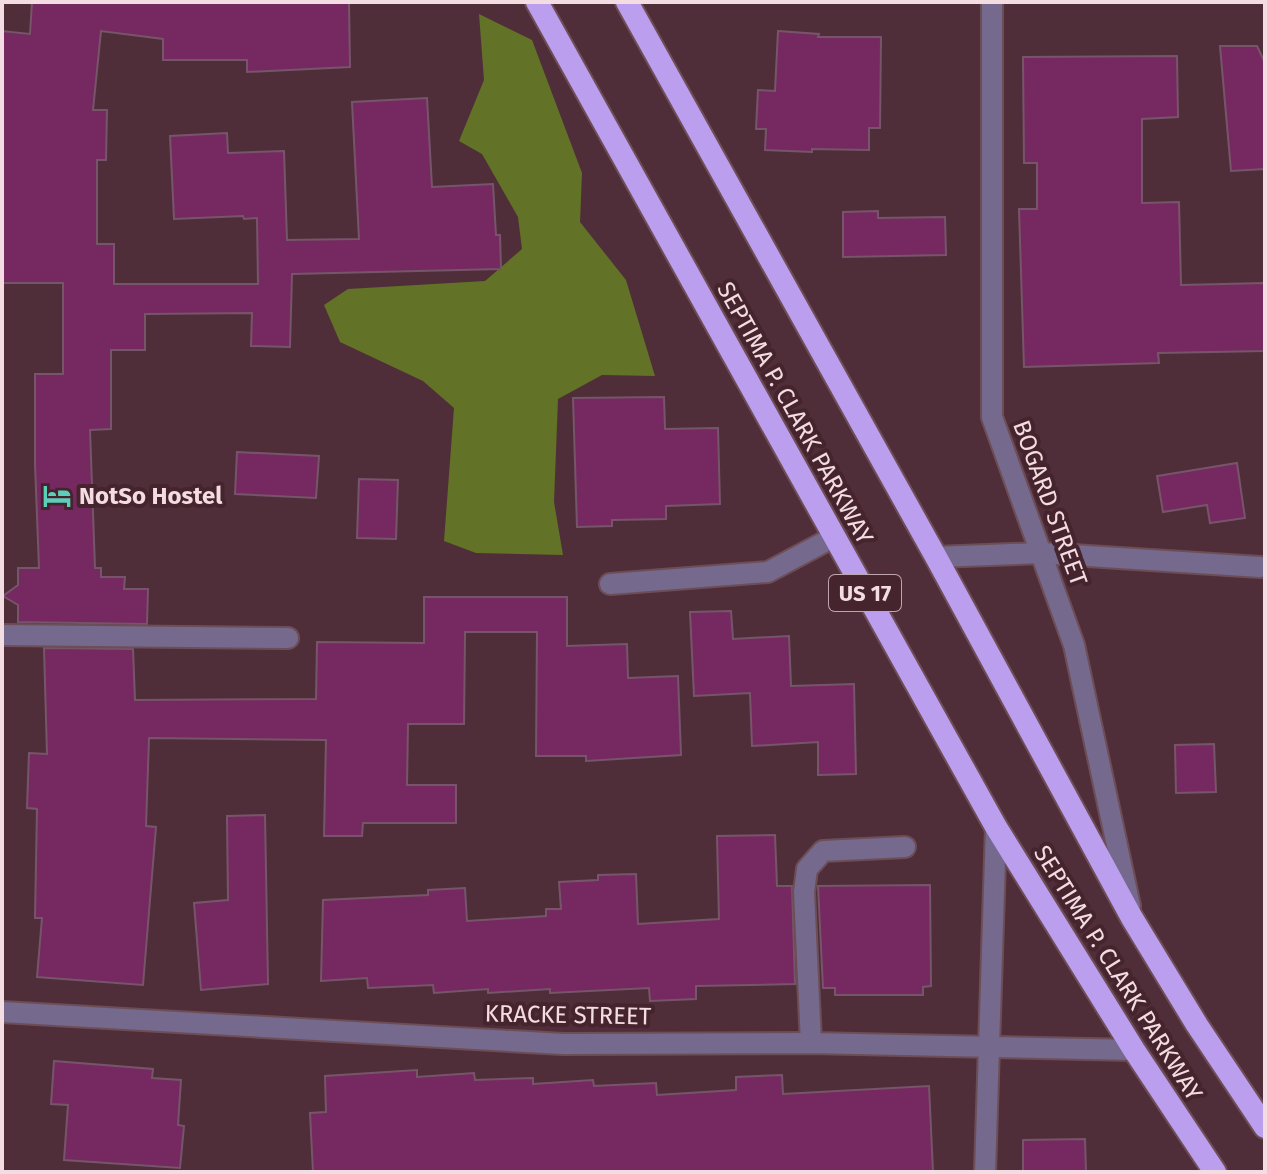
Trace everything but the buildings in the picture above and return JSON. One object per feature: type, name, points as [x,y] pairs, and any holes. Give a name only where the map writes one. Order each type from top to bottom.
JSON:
[{"type":"highway","name":"SEPTIMA P. CLARK PARKWAY","points":[[537,2],[996,827],[1134,1050],[1215,1172]]},
{"type":"highway","name":"SEPTIMA P. CLARK PARKWAY","points":[[627,2],[936,557],[1132,918],[1197,1025],[1265,1127]]},
{"type":"street","name":"BOGARD STREET","points":[[992,2],[992,417],[1074,645],[1132,918]]},
{"type":"street","points":[[610,584],[768,572],[834,537]]},
{"type":"street","points":[[936,557],[1041,553],[1260,567]]},
{"type":"street","points":[[2,635],[288,638]]},
{"type":"street","points":[[985,1172],[996,827]]},
{"type":"street","points":[[811,1043],[804,892],[807,869],[823,851],[905,847]]},
{"type":"street","name":"KRACKE STREET","points":[[2,1012],[563,1044],[811,1043],[1134,1050]]},
{"type":"green space","points":[[479,14],[532,40],[582,173],[580,222],[626,280],[655,376],[602,375],[558,399],[554,502],[563,555],[476,553],[444,541],[454,408],[423,381],[340,342],[324,305],[348,289],[485,281],[522,249],[518,217],[482,154],[459,141],[484,80]]},
{"type":"place","name":"NotSo Hostel","points":[[57,496]]}]
